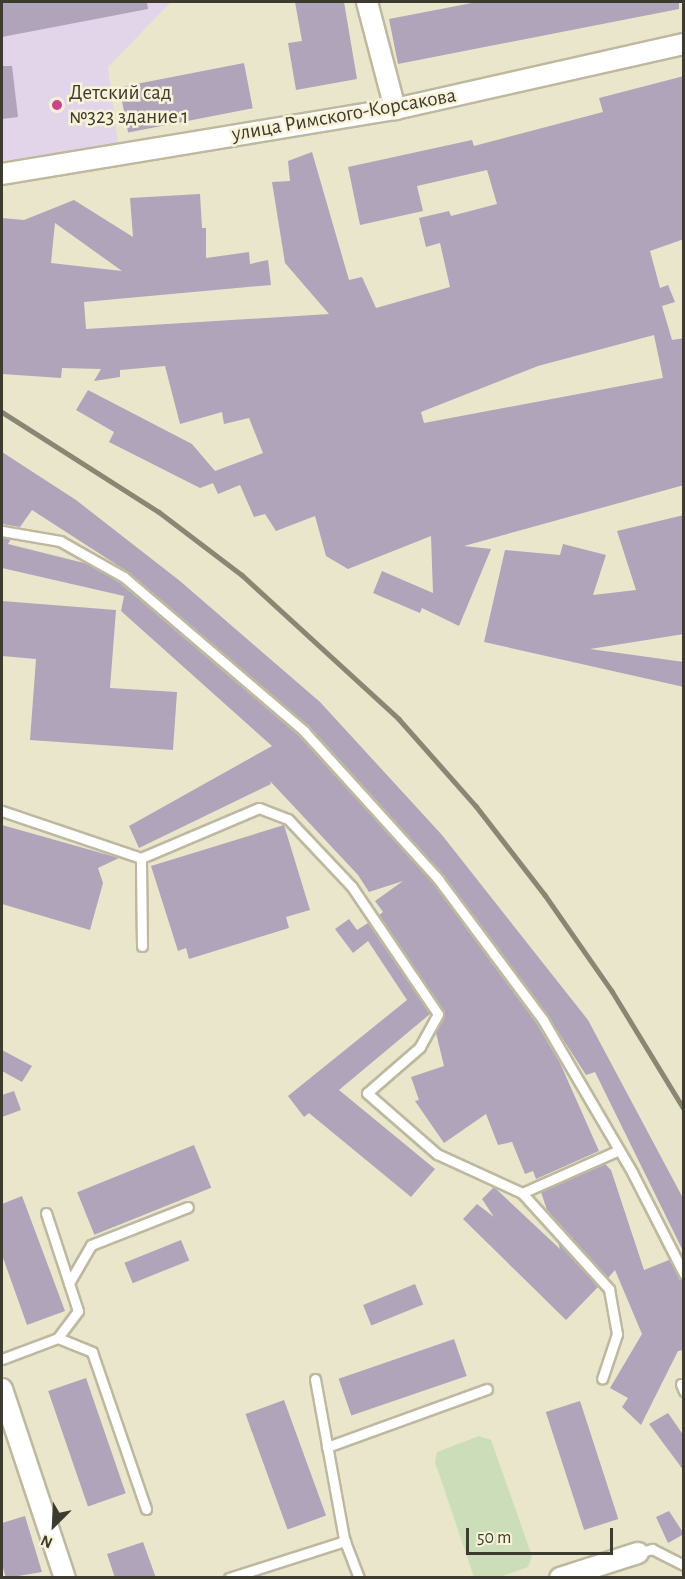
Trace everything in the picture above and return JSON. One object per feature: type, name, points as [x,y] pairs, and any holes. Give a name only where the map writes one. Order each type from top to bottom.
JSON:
[{"type":"street","points":[[367,2],[395,109]]},
{"type":"street","name":"улица Римского-Корсакова","points":[[2,174],[395,109],[684,44]]},
{"type":"street","points":[[2,1389],[65,1578]]},
{"type":"street","points":[[560,1578],[638,1553]]},
{"type":"lane","points":[[2,531],[60,541],[124,577],[304,731],[438,879],[543,1020],[619,1150],[684,1274]]},
{"type":"lane","points":[[2,811],[141,858],[259,808],[288,819],[352,887],[438,1014],[420,1047],[368,1093],[437,1154],[522,1193],[609,1289],[617,1334],[602,1380]]},
{"type":"lane","points":[[141,858],[142,946]]},
{"type":"lane","points":[[522,1193],[619,1150]]},
{"type":"lane","points":[[69,1283],[91,1245],[188,1207]]},
{"type":"lane","points":[[2,1359],[58,1338],[78,1311],[46,1213]]},
{"type":"lane","points":[[58,1338],[92,1352],[146,1509]]},
{"type":"lane","points":[[315,1379],[345,1541],[359,1578]]},
{"type":"lane","points":[[327,1447],[488,1389]]},
{"type":"lane","points":[[229,1578],[345,1541]]},
{"type":"lane","points":[[638,1553],[652,1549],[684,1565]]},
{"type":"shaded area","name":"Детский сад №323 здание 1","points":[[2,2],[171,2],[108,67],[118,144],[2,161]]},
{"type":"green space","points":[[479,1436],[491,1440],[532,1556],[528,1567],[500,1577],[474,1577],[435,1462],[437,1452]]},
{"type":"building","points":[[2,2],[147,2],[148,9],[2,37]]},
{"type":"building","points":[[295,2],[344,2],[357,79],[296,90],[288,43],[302,41]]},
{"type":"building","points":[[477,2],[679,2],[679,9],[398,64],[389,19]]},
{"type":"building","points":[[244,63],[253,108],[128,132],[119,87]]},
{"type":"building","points":[[2,66],[12,66],[18,117],[2,119]]},
{"type":"building","points":[[684,76],[684,239],[650,251],[660,288],[668,285],[675,302],[662,306],[672,340],[684,338],[684,485],[464,546],[491,549],[459,626],[422,608],[420,613],[373,593],[382,571],[433,593],[431,536],[348,569],[326,556],[315,516],[276,531],[265,514],[254,517],[240,485],[218,494],[213,483],[200,488],[109,442],[114,432],[76,410],[88,390],[192,444],[215,471],[263,453],[249,418],[224,424],[222,412],[180,424],[165,366],[120,370],[120,377],[94,381],[101,369],[62,368],[61,378],[2,374],[2,218],[24,220],[74,200],[133,237],[130,198],[200,194],[202,228],[206,228],[206,258],[249,252],[250,264],[268,260],[271,285],[84,302],[86,329],[329,314],[285,263],[272,182],[290,181],[288,161],[312,152],[349,280],[362,277],[376,308],[450,287],[440,243],[426,247],[419,218],[449,211],[451,216],[497,204],[487,170],[417,186],[423,211],[360,225],[348,167],[472,140],[474,146],[603,112],[599,98]],"holes":[[[55,223],[122,271],[51,263]],[[654,335],[663,378],[424,423],[421,412],[538,366]]]},
{"type":"building","points":[[2,452],[76,500],[180,581],[320,702],[442,835],[588,1020],[684,1200],[684,1253],[595,1072],[586,1075],[548,1016],[443,874],[309,726],[128,572],[32,510],[20,527],[2,524]]},
{"type":"building","points":[[684,515],[684,634],[590,649],[684,662],[684,687],[484,642],[505,550],[560,555],[563,544],[606,555],[593,595],[636,590],[617,531]]},
{"type":"building","points":[[2,538],[11,539],[8,544],[88,564],[120,583],[299,736],[433,883],[537,1024],[560,1063],[599,1151],[536,1179],[533,1171],[525,1174],[512,1142],[498,1145],[486,1114],[444,1143],[415,1101],[419,1100],[411,1077],[444,1066],[436,1033],[445,1013],[379,915],[383,912],[375,901],[403,881],[369,892],[358,875],[270,781],[271,784],[139,848],[129,826],[272,746],[121,611],[124,596],[2,568]]},
{"type":"building","points":[[2,601],[116,610],[110,688],[177,692],[173,750],[30,740],[36,659],[2,656]]},
{"type":"building","points":[[2,825],[119,858],[98,868],[103,883],[90,930],[2,904]]},
{"type":"building","points":[[284,825],[310,910],[286,917],[289,928],[189,959],[186,948],[178,951],[151,866]]},
{"type":"building","points":[[349,919],[357,930],[368,923],[430,1014],[339,1090],[435,1169],[411,1197],[309,1113],[304,1117],[288,1096],[407,1000],[368,941],[353,953],[335,929]]},
{"type":"building","points":[[2,1050],[32,1066],[22,1082],[2,1071]]},
{"type":"building","points":[[14,1091],[21,1110],[2,1117],[2,1095]]},
{"type":"building","points":[[194,1145],[211,1188],[94,1235],[77,1192]]},
{"type":"building","points":[[605,1164],[611,1170],[644,1270],[669,1260],[684,1281],[684,1350],[678,1351],[641,1425],[622,1407],[628,1398],[610,1388],[642,1334],[615,1270],[608,1278],[547,1210],[541,1192]]},
{"type":"building","points":[[494,1187],[560,1249],[558,1242],[598,1287],[566,1320],[463,1219],[477,1204],[494,1217],[482,1199]]},
{"type":"building","points":[[22,1196],[65,1311],[27,1325],[2,1255],[2,1204]]},
{"type":"building","points":[[181,1240],[189,1260],[133,1283],[124,1263]]},
{"type":"building","points":[[415,1284],[423,1304],[371,1325],[363,1305]]},
{"type":"building","points":[[454,1339],[467,1376],[351,1416],[339,1379]]},
{"type":"building","points":[[86,1378],[126,1493],[88,1506],[48,1391]]},
{"type":"building","points":[[284,1400],[326,1516],[288,1530],[245,1414]]},
{"type":"building","points":[[580,1401],[618,1519],[584,1530],[546,1412]]},
{"type":"building","points":[[668,1413],[684,1436],[684,1471],[649,1424]]},
{"type":"building","points":[[669,1511],[684,1534],[668,1543],[656,1517]]},
{"type":"building","points":[[25,1516],[42,1572],[6,1578],[2,1564],[2,1523]]},
{"type":"building","points":[[143,1542],[156,1578],[115,1578],[107,1554]]},
{"type":"railway","points":[[2,412],[159,512],[242,575],[399,719],[476,806],[545,895],[612,991],[684,1109]]},
{"type":"place","name":"Детский сад №323 здание 1","points":[[57,105]]}]
